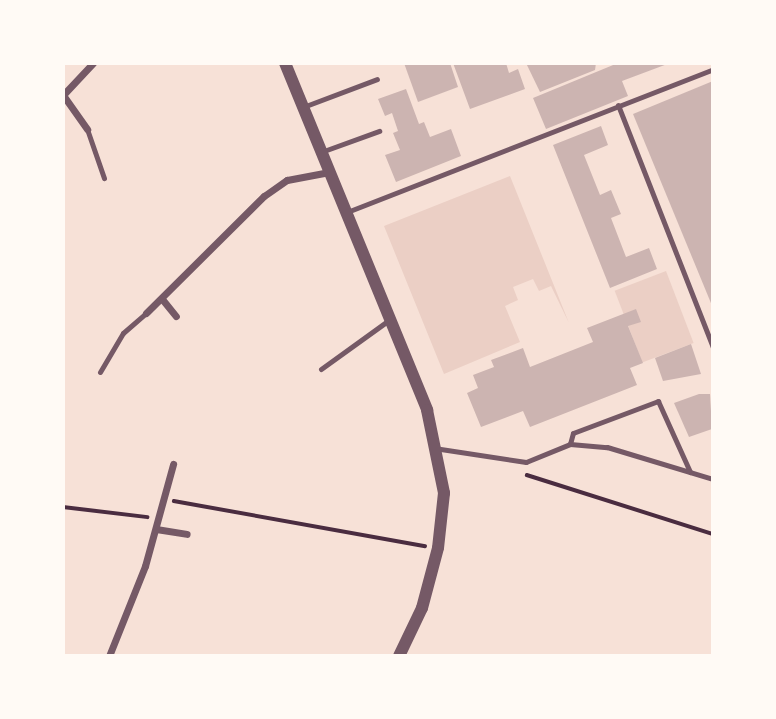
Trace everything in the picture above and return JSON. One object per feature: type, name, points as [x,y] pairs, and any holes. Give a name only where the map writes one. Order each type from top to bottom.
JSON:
[{"type":"street","points":[[87,129],[63,95],[93,63]]},
{"type":"street","points":[[285,63],[426,410],[444,494],[438,548],[422,608],[399,656]]},
{"type":"street","points":[[146,313],[264,196],[286,180],[329,172]]},
{"type":"street","points":[[162,299],[176,316]]},
{"type":"street","points":[[109,656],[156,529],[173,464]]},
{"type":"street","points":[[156,529],[187,534]]},
{"type":"lane","points":[[347,212],[713,69]]},
{"type":"lane","points":[[303,107],[377,79]]},
{"type":"lane","points":[[618,105],[713,348]]},
{"type":"lane","points":[[87,129],[104,178]]},
{"type":"lane","points":[[321,152],[379,131]]},
{"type":"lane","points":[[100,372],[123,332],[146,313]]},
{"type":"lane","points":[[321,369],[389,320]]},
{"type":"lane","points":[[570,444],[573,433],[658,401],[690,472]]},
{"type":"lane","points":[[434,448],[526,462],[570,444],[607,447],[712,477]]},
{"type":"path","points":[[513,471],[632,505],[713,534]]},
{"type":"path","points":[[165,499],[438,548]]},
{"type":"path","points":[[63,507],[159,518]]},
{"type":"shaded area","points":[[510,176],[569,323],[551,286],[539,291],[533,279],[513,287],[518,300],[505,306],[520,342],[444,374],[384,226]]},
{"type":"shaded area","points":[[666,271],[694,343],[642,363],[615,291]]},
{"type":"building","points":[[404,63],[450,63],[458,87],[418,102]]},
{"type":"building","points":[[453,63],[506,63],[509,73],[518,69],[525,89],[470,109]]},
{"type":"building","points":[[526,63],[596,63],[595,70],[540,92]]},
{"type":"building","points":[[618,63],[670,63],[622,81],[628,96],[546,129],[533,98]]},
{"type":"building","points":[[713,81],[713,308],[633,114]]},
{"type":"building","points":[[406,89],[419,124],[424,122],[430,137],[451,129],[461,156],[396,182],[385,155],[400,150],[393,133],[398,131],[392,113],[385,116],[378,99]]},
{"type":"building","points":[[601,126],[608,145],[584,155],[600,195],[611,190],[621,214],[611,218],[626,257],[649,248],[657,269],[610,288],[553,145]]},
{"type":"building","points":[[636,309],[641,322],[628,326],[643,363],[630,368],[637,385],[530,427],[523,411],[481,427],[467,393],[478,388],[473,375],[494,367],[491,360],[523,348],[530,367],[593,342],[587,328]]},
{"type":"building","points":[[691,344],[701,374],[663,381],[655,358]]},
{"type":"building","points":[[699,394],[710,394],[712,429],[689,437],[674,403]]}]
